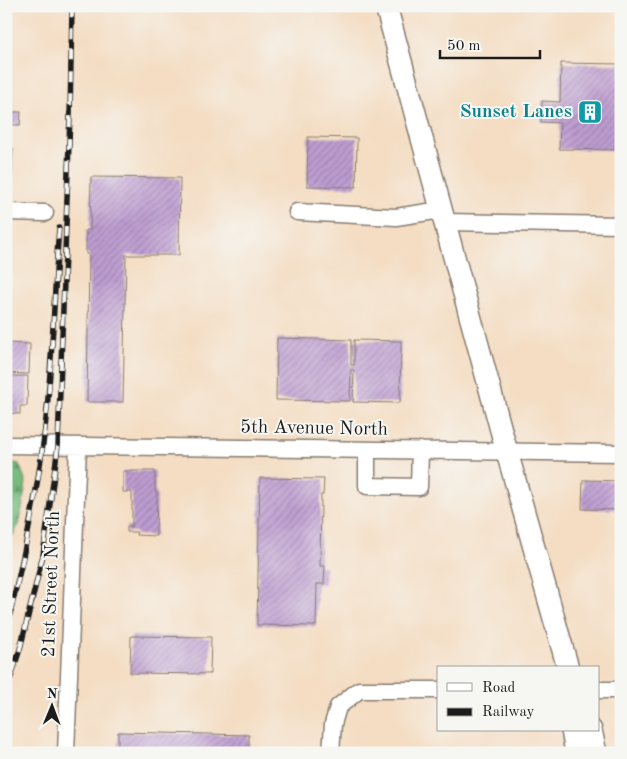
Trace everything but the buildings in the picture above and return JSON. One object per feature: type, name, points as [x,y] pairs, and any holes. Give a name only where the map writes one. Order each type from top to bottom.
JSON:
[{"type":"main road","points":[[386,6],[442,216],[567,666]]},
{"type":"main road","points":[[572,732],[576,753]]},
{"type":"main road","points":[[591,732],[596,753]]},
{"type":"street","points":[[6,212],[45,213]]},
{"type":"street","points":[[297,212],[396,217],[442,216],[621,225]]},
{"type":"street","name":"5th Avenue North","points":[[6,445],[621,453]]},
{"type":"street","name":"21st Street North","points":[[66,753],[78,446]]},
{"type":"street","points":[[367,450],[367,486],[418,487],[420,450]]},
{"type":"street","points":[[331,753],[333,724],[338,707],[359,690],[437,690]]},
{"type":"street","points":[[600,690],[621,690]]},
{"type":"green space","points":[[6,461],[19,464],[26,482],[20,521],[12,537],[6,538]]},
{"type":"railway","points":[[6,693],[20,649],[43,555],[58,446],[72,6]]},
{"type":"railway","points":[[6,631],[27,538],[43,444],[51,363],[59,228]]},
{"type":"place","name":"Sunset Lanes","points":[[590,112]]}]
